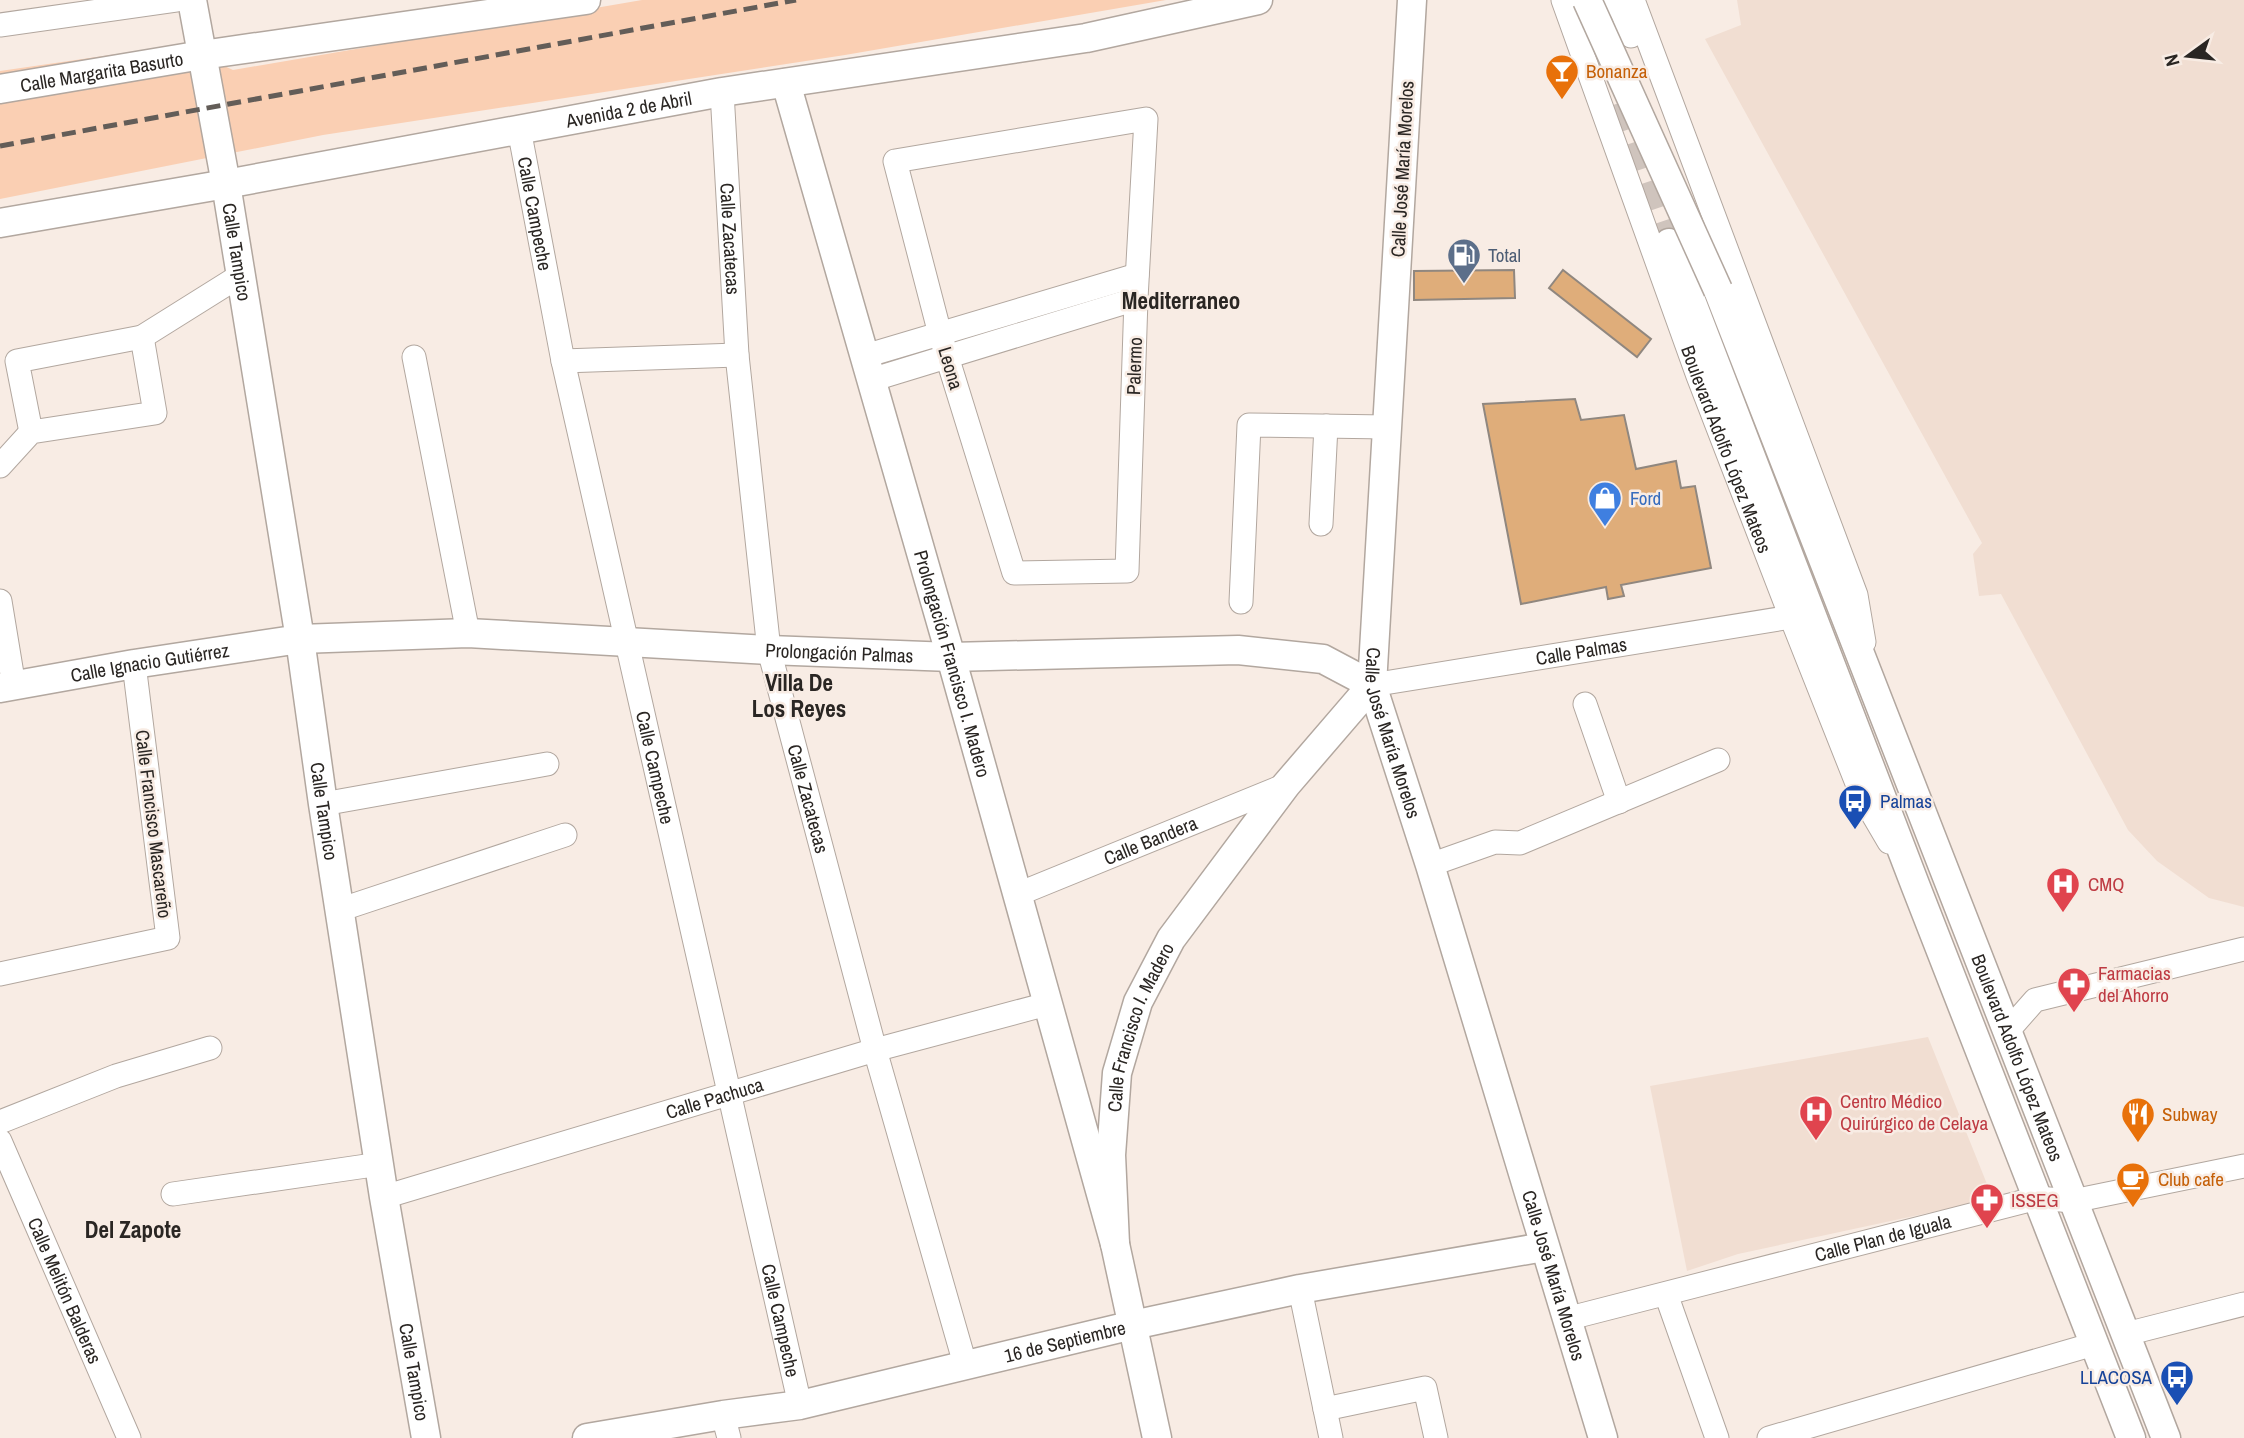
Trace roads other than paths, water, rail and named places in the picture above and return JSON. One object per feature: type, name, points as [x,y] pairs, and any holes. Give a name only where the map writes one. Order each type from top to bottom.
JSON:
[{"type":"main road","name":"Calle Tampico","points":[[192,0],[241,275],[300,639],[384,1197],[426,1438]]},
{"type":"main road","name":"Calle Margarita Basurto","points":[[0,89],[202,55],[586,0]]},
{"type":"main road","name":"Avenida 2 de Abril","points":[[0,223],[722,92],[1086,38],[1258,0]]},
{"type":"main road","name":"Calle José María Morelos","points":[[1412,0],[1372,685],[1430,865],[1602,1438]]},
{"type":"main road","name":"Boulevard Adolfo López Mateos","points":[[1585,0],[1718,290],[2166,1438]]},
{"type":"main road","name":"Prolongación Francisco I. Madero","points":[[786,83],[951,657],[1115,1244]]},
{"type":"main road","name":"Boulevard Adolfo López Mateos","points":[[1669,243],[2131,1438]]},
{"type":"main road","name":"Prolongación Palmas","points":[[300,639],[468,633],[951,657],[1238,649],[1323,659],[1372,685]]},
{"type":"main road","name":"Calle Ignacio Gutiérrez","points":[[7,687],[134,664],[300,639]]},
{"type":"main road","name":"Calle Francisco I. Madero","points":[[1157,1438],[1115,1244],[1111,1155],[1117,1073],[1138,1002],[1171,939],[1286,785],[1372,685]]},
{"type":"main road","name":"16 de Septiembre","points":[[587,1438],[726,1426],[965,1364],[1133,1325],[1300,1289],[1544,1247]]},
{"type":"street","points":[[0,25],[176,0]]},
{"type":"street","name":"Boulevard Adolfo López Mateos","points":[[1563,0],[1698,376],[1862,796],[1916,887]]},
{"type":"street","points":[[1585,0],[1581,15],[1593,48],[1592,83]]},
{"type":"street","points":[[1612,0],[1622,12],[1672,147],[1695,164]]},
{"type":"street","name":"Boulevard Adolfo López Mateos","points":[[1633,0],[1856,595],[1869,676]]},
{"type":"street","name":"Calle Zacatecas","points":[[722,92],[737,355],[769,650],[875,1050],[965,1364]]},
{"type":"street","name":"Palermo","points":[[895,160],[1146,119],[1126,571],[1014,573]]},
{"type":"street","name":"Calle Campeche","points":[[519,129],[563,361],[800,1405]]},
{"type":"street","name":"Leona","points":[[895,160],[944,345],[1014,573]]},
{"type":"street","points":[[31,432],[17,361],[142,337],[241,275]]},
{"type":"street","points":[[868,368],[944,345],[1137,275]]},
{"type":"street","points":[[944,345],[1136,299]]},
{"type":"street","points":[[0,466],[31,432],[155,413],[142,337]]},
{"type":"street","points":[[563,361],[737,355]]},
{"type":"street","points":[[414,357],[468,633]]},
{"type":"street","points":[[1241,603],[1249,425],[1387,427]]},
{"type":"street","points":[[1321,524],[1326,426]]},
{"type":"street","points":[[0,601],[7,687]]},
{"type":"street","name":"Calle Palmas","points":[[1372,685],[1791,617]]},
{"type":"street","name":"Calle Francisco Mascareño","points":[[0,974],[169,938],[134,664]]},
{"type":"street","points":[[1585,704],[1619,802]]},
{"type":"street","points":[[1430,865],[1495,842],[1520,843],[1718,760]]},
{"type":"street","points":[[323,804],[547,764]]},
{"type":"street","name":"Calle Bandera","points":[[1016,895],[1286,785]]},
{"type":"street","points":[[340,910],[565,835]]},
{"type":"street","points":[[2006,1033],[2035,1000],[2244,949]]},
{"type":"street","name":"Calle Pachuca","points":[[384,1197],[875,1050],[1047,1004]]},
{"type":"street","points":[[0,1122],[116,1076],[210,1048]]},
{"type":"street","name":"Calle Melitón Balderas","points":[[0,1141],[129,1438]]},
{"type":"street","points":[[173,1194],[380,1164]]},
{"type":"street","name":"Calle Plan de Iguala","points":[[1566,1319],[2037,1198],[2073,1201],[2244,1166]]},
{"type":"street","points":[[1300,1289],[1331,1438]]},
{"type":"street","points":[[1666,1294],[1717,1438]]},
{"type":"street","points":[[2126,1334],[2244,1304]]},
{"type":"street","points":[[1769,1438],[2094,1344]]},
{"type":"street","points":[[1325,1409],[1425,1388],[1436,1438]]},
{"type":"tunnel","points":[[1622,102],[1669,243]]},
{"type":"railway","points":[[0,146],[796,0]]},
{"type":"place","name":"Bonanza","points":[[1562,101]]},
{"type":"place","name":"Total","points":[[1464,285]]},
{"type":"place","name":"Ford","points":[[1605,528]]},
{"type":"place","name":"Palmas","points":[[1855,831]]},
{"type":"place","name":"CMQ","points":[[2063,914]]},
{"type":"place","name":"Farmacias del Ahorro","points":[[2074,1014]]},
{"type":"place","name":"Centro Médico Quirúrgico de Celaya","points":[[1816,1142]]},
{"type":"place","name":"Subway","points":[[2138,1144]]},
{"type":"place","name":"Club cafe","points":[[2133,1209]]},
{"type":"place","name":"ISSEG","points":[[1987,1230]]},
{"type":"place","name":"LLACOSA","points":[[2177,1407]]},
{"type":"district","name":"Mediterraneo","points":[[1181,300]]},
{"type":"district","name":"Villa De Los Reyes","points":[[799,695]]},
{"type":"district","name":"Del Zapote","points":[[133,1229]]}]
